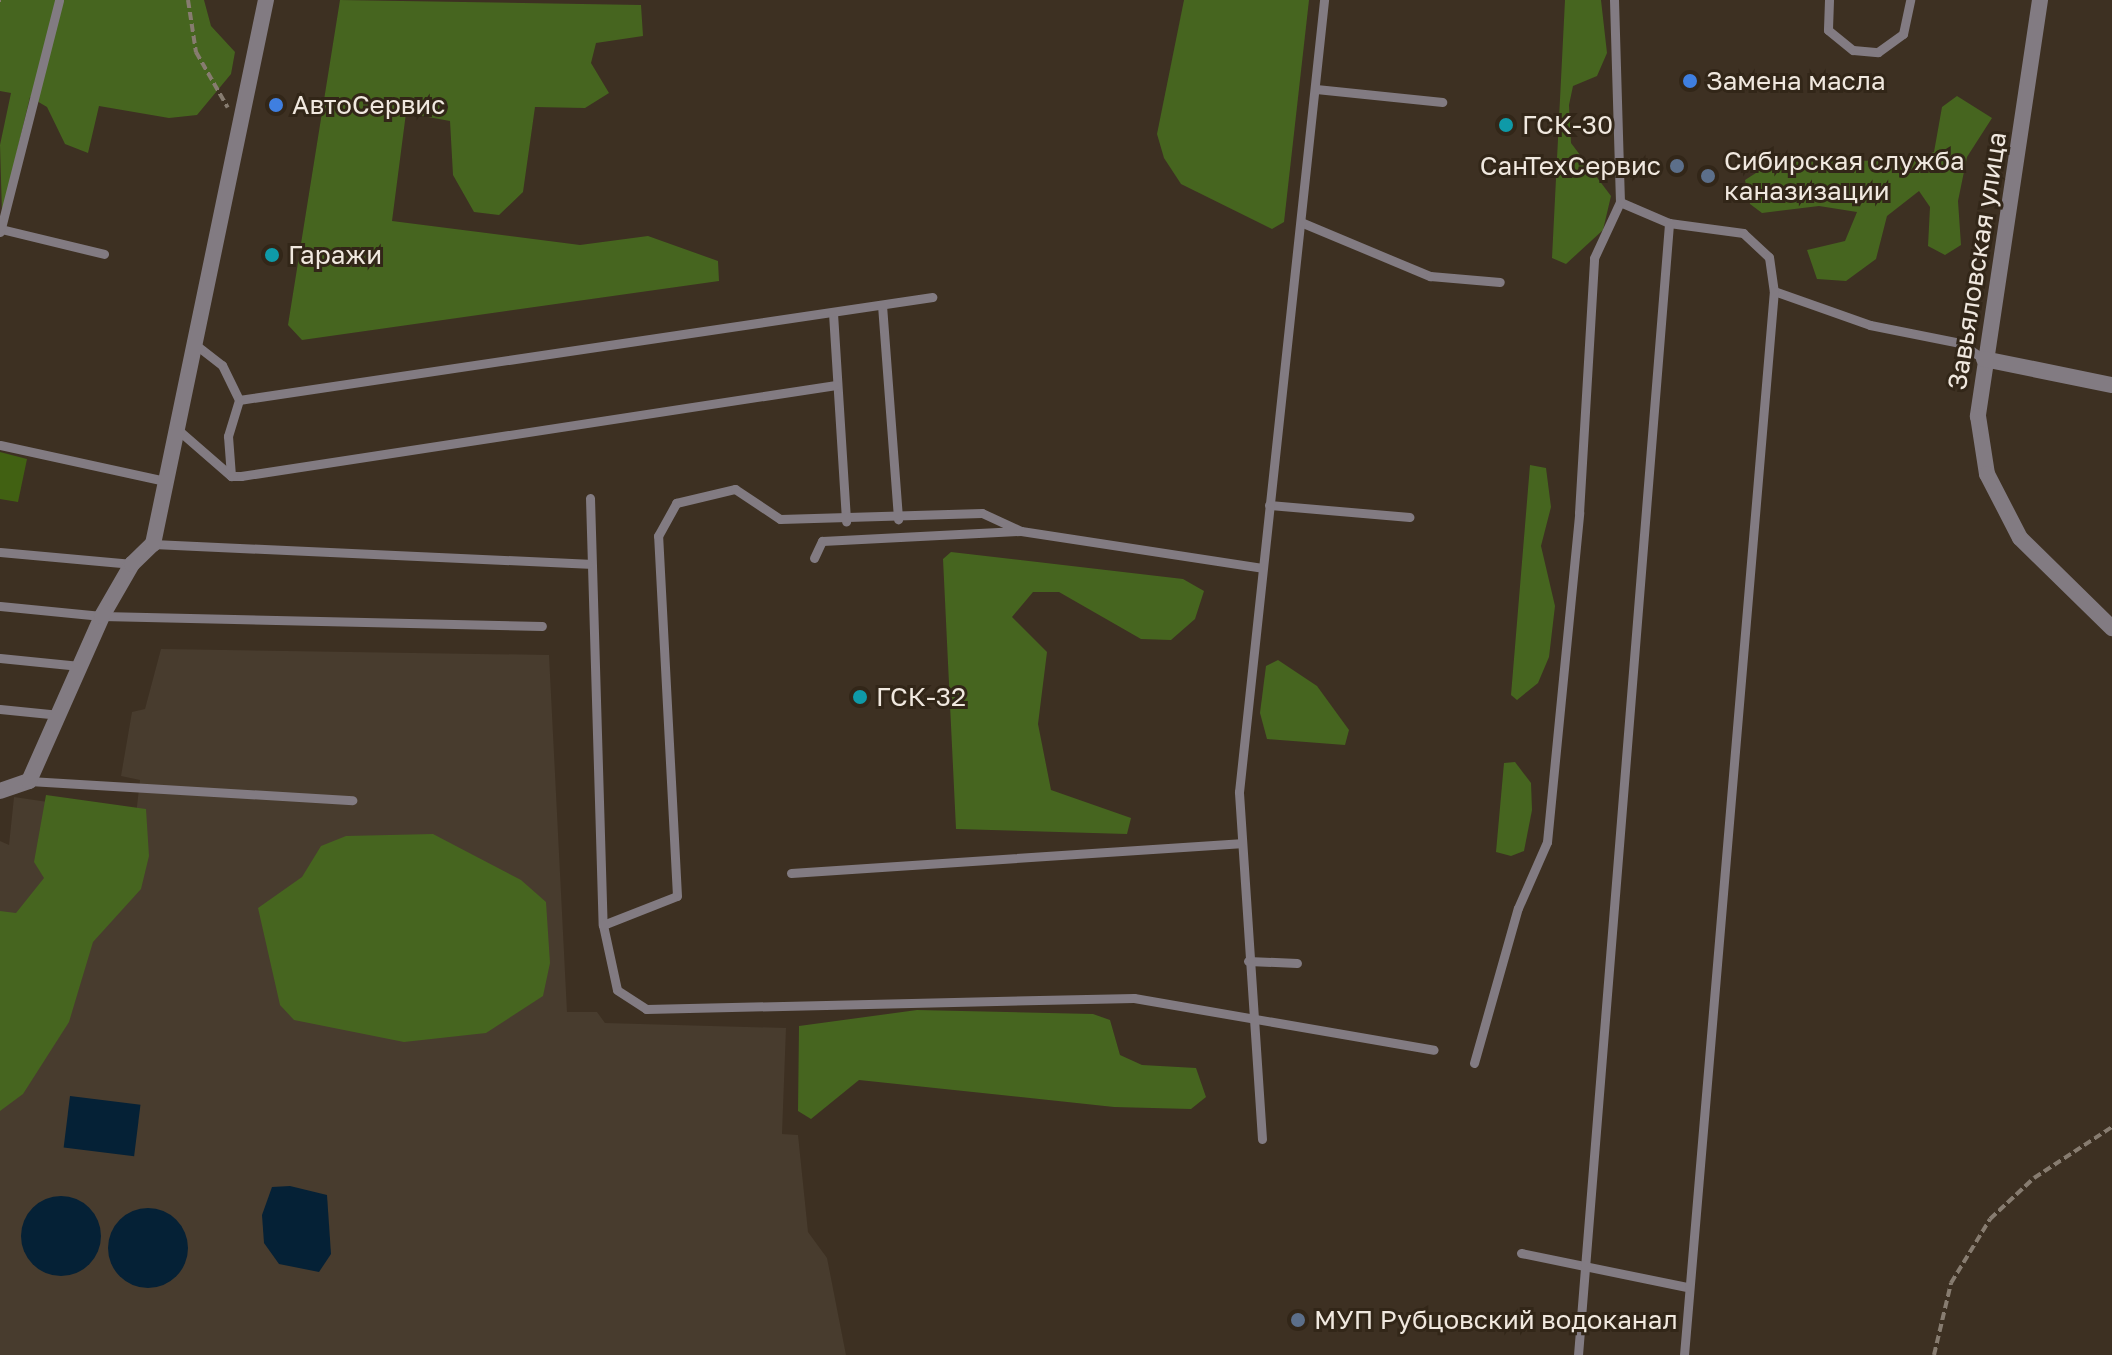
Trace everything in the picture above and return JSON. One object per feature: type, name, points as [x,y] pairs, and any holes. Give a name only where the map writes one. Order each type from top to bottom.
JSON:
[{"type":"street","points":[[0,791],[29,781],[63,715],[102,616],[132,564],[153,544],[174,427],[196,345],[239,118],[266,0]]},
{"type":"street","name":"Завьяловская улица","points":[[2040,0],[1984,359],[1978,416],[1987,474],[2020,538],[2112,628]]},
{"type":"street","points":[[1984,359],[2112,385]]},
{"type":"lane","points":[[59,0],[0,230],[104,254]]},
{"type":"lane","points":[[1262,1139],[1240,843],[1262,568],[1303,223],[1324,0]]},
{"type":"lane","points":[[1474,1063],[1518,908],[1547,842],[1579,513],[1594,258],[1620,202],[1614,0]]},
{"type":"lane","points":[[1829,0],[1828,30],[1853,50],[1878,52],[1903,34],[1910,0]]},
{"type":"lane","points":[[1316,89],[1442,102]]},
{"type":"lane","points":[[1620,202],[1669,223],[1743,233],[1769,257],[1774,291],[1686,1287],[1684,1355]]},
{"type":"lane","points":[[1303,223],[1430,276],[1500,282]]},
{"type":"lane","points":[[1578,1355],[1669,223]]},
{"type":"lane","points":[[1774,291],[1870,325],[1960,343],[1984,359]]},
{"type":"lane","points":[[239,400],[932,297]]},
{"type":"lane","points":[[882,305],[898,519]]},
{"type":"lane","points":[[833,313],[846,522]]},
{"type":"lane","points":[[196,345],[222,365],[239,400],[228,436],[231,476]]},
{"type":"lane","points":[[174,427],[231,476],[836,385]]},
{"type":"lane","points":[[0,445],[165,481]]},
{"type":"lane","points":[[603,925],[677,896],[663,519],[676,503],[735,489],[780,519],[846,522],[982,513],[1021,531]]},
{"type":"lane","points":[[590,498],[588,564],[603,925],[617,990],[646,1009],[1050,995],[1134,998],[1252,1022],[1434,1050]]},
{"type":"lane","points":[[1269,505],[1409,517]]},
{"type":"lane","points":[[814,558],[822,541],[1021,531],[1262,568]]},
{"type":"lane","points":[[153,544],[588,564]]},
{"type":"lane","points":[[0,552],[132,564]]},
{"type":"lane","points":[[0,606],[102,616],[542,626]]},
{"type":"lane","points":[[0,658],[82,666]]},
{"type":"lane","points":[[0,709],[63,715]]},
{"type":"lane","points":[[29,781],[352,800]]},
{"type":"lane","points":[[791,873],[1240,843]]},
{"type":"lane","points":[[1248,961],[1297,963]]},
{"type":"lane","points":[[1521,1253],[1585,1270],[1686,1287]]},
{"type":"path","points":[[188,0],[196,52],[217,99],[239,118]]},
{"type":"path","points":[[1934,1355],[1951,1283],[1990,1219],[2034,1178],[2112,1127]]},
{"type":"shaded area","points":[[161,649],[549,655],[567,1012],[597,1012],[605,1023],[786,1028],[782,1134],[798,1135],[808,1232],[827,1258],[846,1355],[0,1355],[0,841],[9,845],[14,797],[136,815],[140,780],[121,776],[132,712],[145,709]]},
{"type":"green space","points":[[0,0],[204,0],[211,26],[235,52],[231,74],[197,115],[169,118],[99,106],[88,153],[65,144],[47,107],[30,97],[2,214],[0,145],[11,93],[0,91]]},
{"type":"green space","points":[[340,0],[641,5],[643,36],[596,43],[591,63],[609,93],[585,108],[535,107],[523,192],[499,215],[474,212],[453,175],[450,121],[406,113],[392,221],[580,245],[648,236],[718,261],[719,281],[302,340],[288,325]]},
{"type":"green space","points":[[1184,0],[1309,0],[1284,222],[1272,229],[1181,184],[1164,158],[1157,134]]},
{"type":"green space","points":[[1565,0],[1601,0],[1607,53],[1597,76],[1573,86],[1569,105],[1571,143],[1611,196],[1603,230],[1566,264],[1552,258]]},
{"type":"green space","points":[[1957,96],[1992,118],[1967,157],[1958,201],[1961,245],[1945,255],[1928,246],[1930,207],[1919,191],[1887,216],[1876,259],[1846,281],[1817,279],[1807,250],[1845,241],[1857,212],[1819,206],[1762,213],[1750,204],[1745,180],[1773,162],[1913,160],[1934,152],[1942,107]]},
{"type":"green space","points":[[0,452],[27,459],[18,502],[0,499]]},
{"type":"green space","points":[[1530,465],[1546,468],[1551,507],[1541,546],[1555,606],[1549,657],[1538,683],[1517,700],[1511,695]]},
{"type":"green space","points":[[951,552],[1183,579],[1204,591],[1195,619],[1171,640],[1141,639],[1059,592],[1033,592],[1012,617],[1047,652],[1038,724],[1051,790],[1131,818],[1127,834],[956,829],[943,559]]},
{"type":"green space","points":[[1278,660],[1317,686],[1349,730],[1345,745],[1267,739],[1260,713],[1266,666]]},
{"type":"green space","points":[[1515,762],[1531,783],[1532,810],[1524,851],[1511,856],[1496,852],[1504,763]]},
{"type":"green space","points":[[46,795],[146,809],[149,856],[141,889],[93,942],[69,1022],[23,1094],[0,1111],[0,911],[16,913],[44,878],[34,862]]},
{"type":"green space","points":[[433,834],[521,880],[546,902],[550,963],[543,996],[486,1033],[404,1042],[294,1020],[280,1005],[258,908],[302,877],[321,846],[346,836]]},
{"type":"green space","points":[[917,1010],[1093,1014],[1110,1020],[1120,1055],[1142,1065],[1196,1068],[1206,1097],[1191,1109],[1114,1107],[859,1080],[811,1119],[798,1111],[799,1026]]},
{"type":"water","points":[[70,1096],[140,1105],[134,1156],[64,1148]]},
{"type":"water","points":[[290,1186],[327,1195],[331,1254],[319,1272],[279,1264],[264,1243],[262,1215],[272,1187]]},
{"type":"water","points":[[61,1196],[76,1199],[89,1208],[98,1221],[101,1236],[98,1251],[89,1264],[76,1273],[61,1276],[46,1273],[33,1264],[24,1251],[21,1236],[24,1221],[33,1208],[46,1199]]},
{"type":"water","points":[[148,1208],[163,1211],[176,1220],[185,1233],[188,1248],[185,1263],[176,1276],[163,1285],[148,1288],[133,1285],[120,1276],[111,1263],[108,1248],[111,1233],[120,1220],[133,1211]]},
{"type":"place","name":"Замена масла","points":[[1690,81]]},
{"type":"place","name":"АвтоСервис","points":[[276,105]]},
{"type":"place","name":"ГСК-30","points":[[1506,125]]},
{"type":"place","name":"СанТехСервис","points":[[1677,166]]},
{"type":"place","name":"Сибирская служба каназизации","points":[[1708,176]]},
{"type":"place","name":"Гаражи","points":[[272,255]]},
{"type":"place","name":"ГСК-32","points":[[860,697]]},
{"type":"place","name":"МУП Рубцовский водоканал","points":[[1298,1320]]}]
